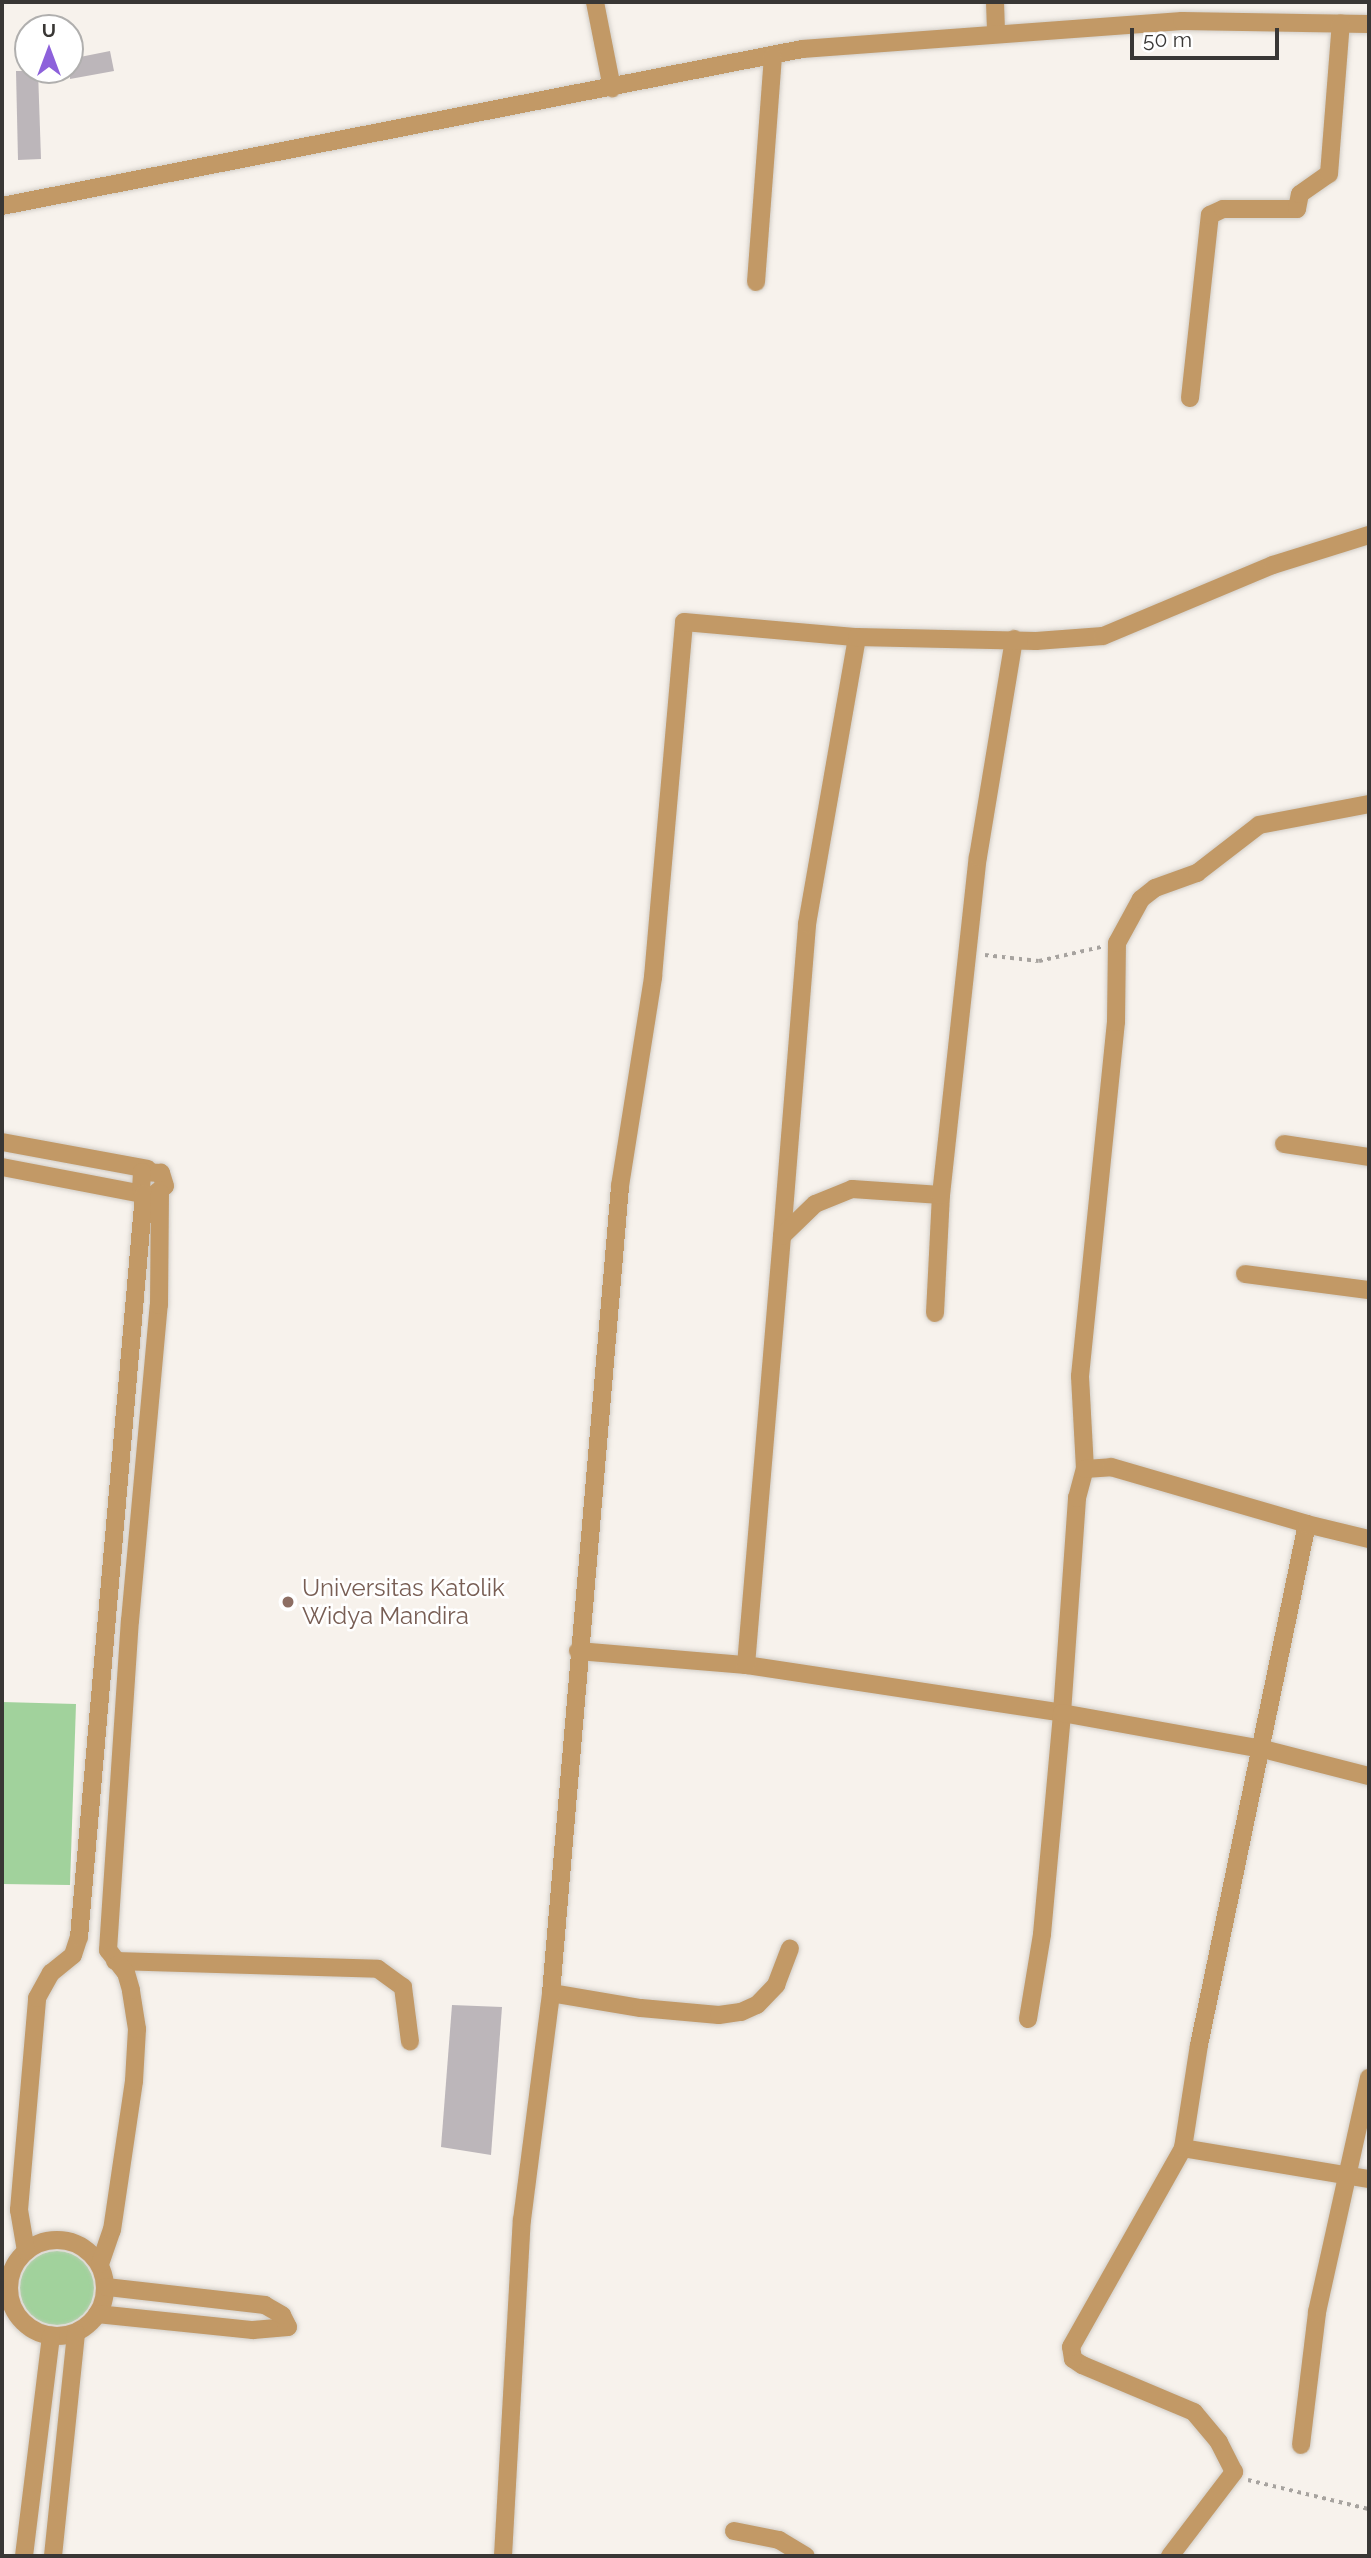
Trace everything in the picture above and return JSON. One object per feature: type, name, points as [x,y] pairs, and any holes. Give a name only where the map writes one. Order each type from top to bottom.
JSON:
[{"type":"street","points":[[595,2],[612,88]]},
{"type":"street","points":[[995,2],[996,33]]},
{"type":"street","points":[[2,206],[773,57],[802,49],[996,33],[1208,20],[1369,24]]},
{"type":"street","points":[[1190,398],[1209,215],[1223,209],[1297,209],[1300,194],[1329,174],[1341,23]]},
{"type":"street","points":[[756,282],[773,57]]},
{"type":"street","points":[[503,2556],[522,2220],[551,1993],[578,1651],[619,1199],[653,977],[684,622],[857,637],[1014,639],[1103,636],[1273,565],[1369,535]]},
{"type":"street","points":[[746,1665],[807,924],[857,637]]},
{"type":"street","points":[[935,1313],[942,1195],[978,857],[1014,639]]},
{"type":"street","points":[[1028,2019],[1042,1934],[1062,1713],[1076,1510],[1085,1469],[1080,1376],[1116,1022],[1117,943],[1141,899],[1155,888],[1197,873],[1258,825],[1369,804]]},
{"type":"street","points":[[2,1142],[148,1169],[139,1178],[148,1192],[159,1305],[131,1612],[108,1950],[131,1990],[137,2029],[123,2171],[112,2230],[100,2264]]},
{"type":"street","points":[[1284,1144],[1369,1157]]},
{"type":"street","points":[[2,1167],[148,1192]]},
{"type":"street","points":[[782,1236],[815,1204],[852,1189],[942,1195]]},
{"type":"street","points":[[26,2251],[19,2210],[37,1998],[51,1972],[73,1955],[79,1937],[148,1192]]},
{"type":"street","points":[[1245,1274],[1369,1290]]},
{"type":"street","points":[[1085,1469],[1111,1467],[1307,1524],[1369,1539]]},
{"type":"street","points":[[1170,2556],[1234,2472],[1219,2442],[1194,2412],[1082,2365],[1073,2359],[1071,2347],[1183,2148],[1197,2056],[1263,1749],[1307,1524]]},
{"type":"street","points":[[578,1651],[746,1665],[1062,1713],[1263,1749],[1369,1776]]},
{"type":"street","points":[[551,1993],[641,2008],[719,2015],[741,2012],[757,2005],[776,1985],[790,1949]]},
{"type":"street","points":[[115,1961],[378,1969],[403,1987],[410,2042]]},
{"type":"street","points":[[1301,2445],[1317,2312],[1369,2078]]},
{"type":"street","points":[[1183,2148],[1369,2179]]},
{"type":"street","points":[[61,2239],[84,2247],[100,2264],[106,2287],[97,2315],[76,2333],[51,2336],[33,2330],[18,2318],[6,2301],[5,2275],[26,2251],[61,2239]]},
{"type":"street","points":[[97,2315],[253,2330],[288,2327],[282,2315],[265,2305],[106,2287]]},
{"type":"street","points":[[52,2556],[60,2457],[76,2333]]},
{"type":"street","points":[[24,2556],[33,2454],[51,2336]]},
{"type":"street","points":[[33,2454],[60,2457]]},
{"type":"street","points":[[734,2531],[779,2540],[806,2556]]},
{"type":"path","points":[[969,953],[1039,961],[1117,943]]},
{"type":"path","points":[[1234,2472],[1249,2480],[1369,2509]]},
{"type":"green space","points":[[2,1702],[76,1704],[70,1885],[2,1884]]},
{"type":"green space","points":[[57,2251],[71,2254],[83,2262],[91,2274],[94,2288],[91,2302],[83,2314],[71,2322],[57,2325],[43,2322],[31,2314],[23,2302],[20,2288],[23,2274],[31,2262],[43,2254]]},
{"type":"building","points":[[110,51],[114,71],[84,76],[84,56]]},
{"type":"building","points":[[16,84],[38,84],[41,159],[18,160]]},
{"type":"building","points":[[452,2005],[502,2007],[491,2155],[441,2147]]},
{"type":"place","name":"Universitas Katolik Widya Mandira","points":[[288,1602]]}]
